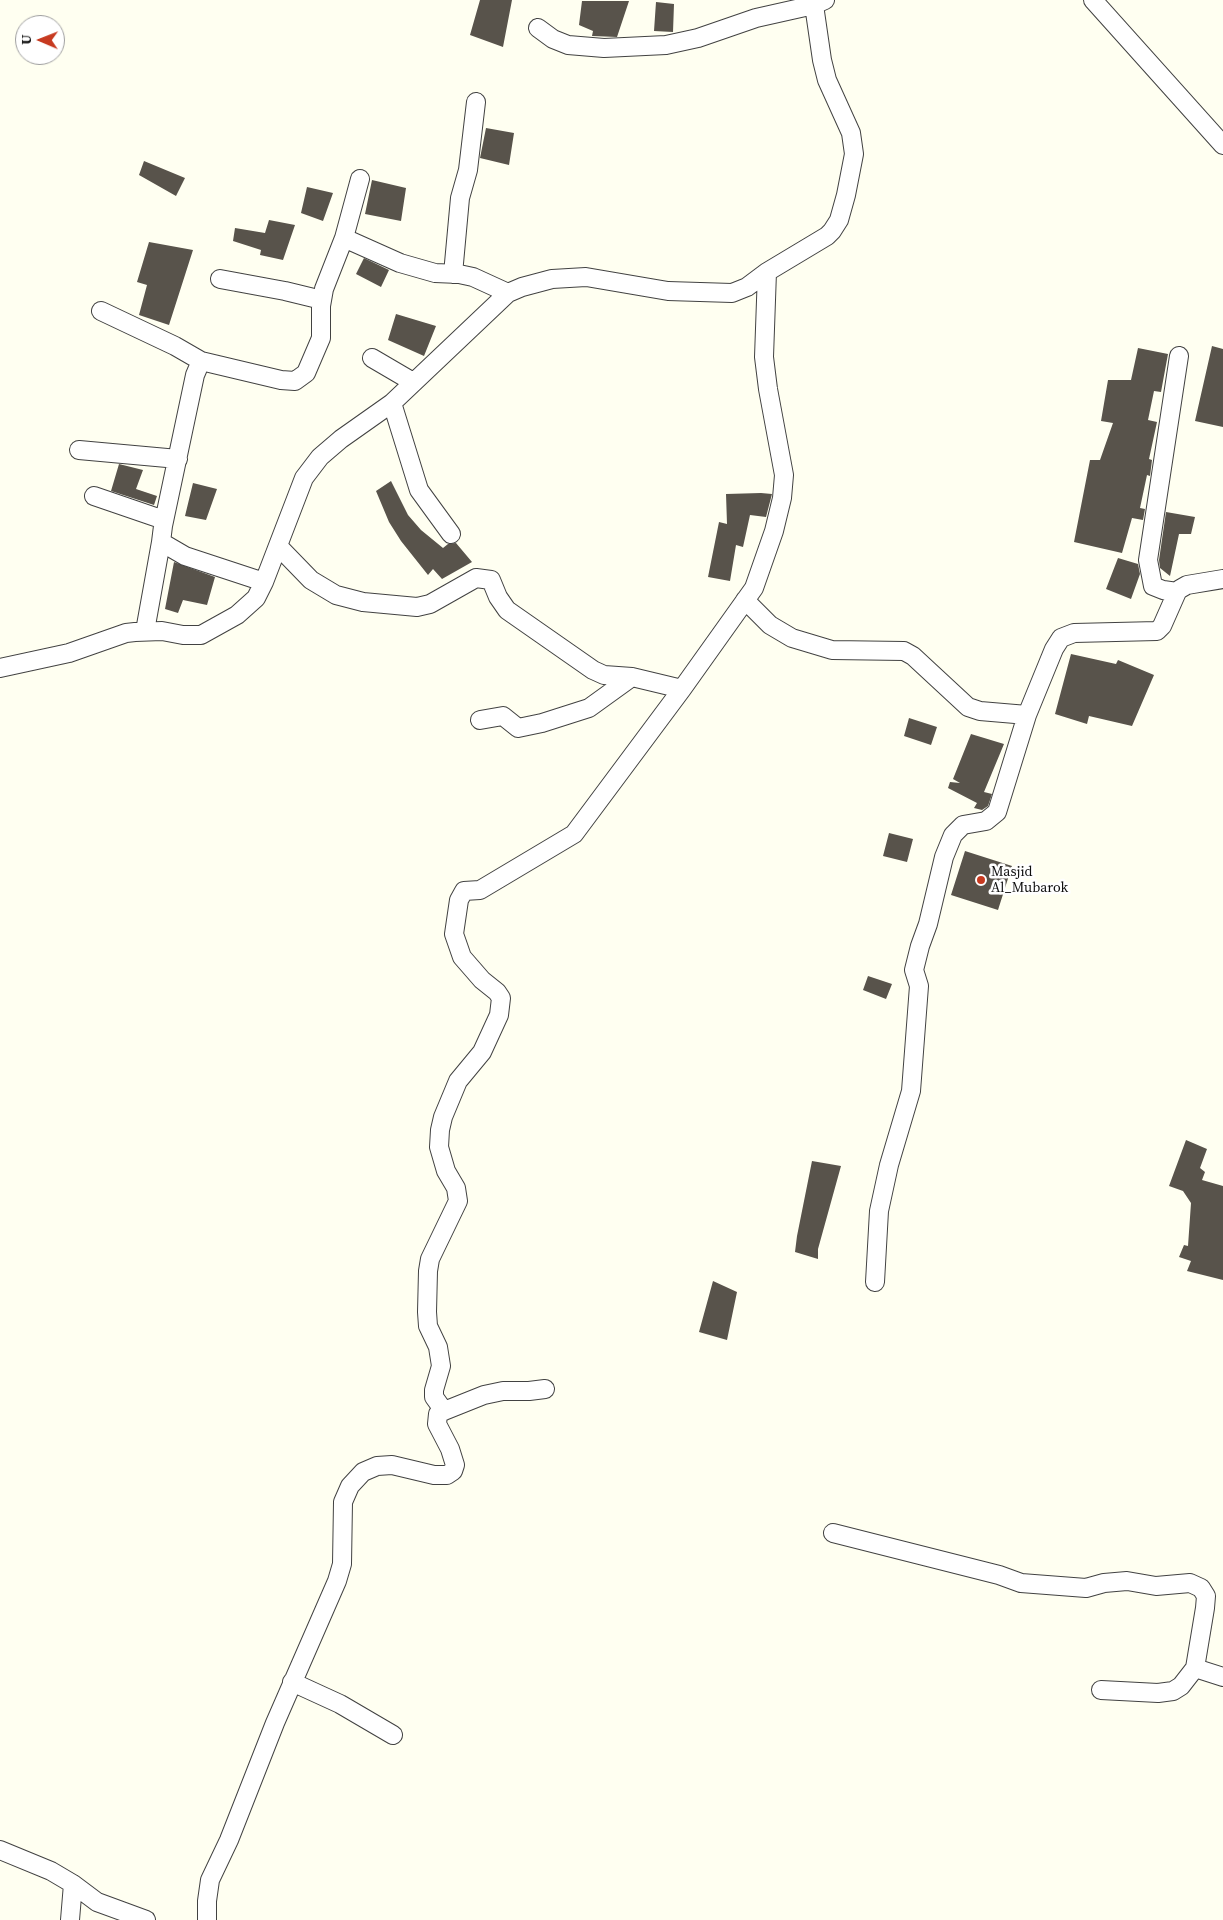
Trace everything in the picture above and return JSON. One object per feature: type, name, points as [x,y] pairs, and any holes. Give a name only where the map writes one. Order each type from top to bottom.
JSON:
[{"type":"street","points":[[1093,0],[1223,145]]},
{"type":"street","points":[[0,668],[69,653],[126,633],[145,630],[162,631],[183,636],[201,635],[209,632],[244,609],[256,598],[264,582],[304,478],[320,457],[341,439],[392,403],[508,293],[522,286],[552,279],[586,277],[668,291],[732,293],[747,288],[767,272],[827,236],[832,231],[839,220],[854,154],[851,133],[827,80],[820,2],[756,18],[698,38],[666,45],[604,48],[568,45],[553,39],[538,28]]},
{"type":"street","points":[[453,274],[460,198],[468,170],[476,102]]},
{"type":"street","points":[[101,311],[175,346],[201,361],[281,380],[296,381],[306,373],[321,338],[322,300],[332,267],[344,238],[360,179]]},
{"type":"street","points":[[344,238],[400,263],[435,273],[473,277],[508,293]]},
{"type":"street","points":[[444,1411],[434,1397],[434,1390],[441,1366],[438,1347],[428,1326],[428,1271],[430,1259],[458,1201],[458,1195],[446,1171],[439,1147],[440,1130],[442,1117],[458,1081],[482,1052],[499,1015],[501,998],[498,992],[482,980],[462,957],[454,934],[459,900],[464,891],[480,890],[574,834],[682,689],[754,588],[774,531],[782,498],[784,475],[764,357],[767,272]]},
{"type":"street","points":[[220,279],[322,300]]},
{"type":"street","points":[[1177,592],[1153,586],[1148,560],[1179,356]]},
{"type":"street","points":[[372,358],[413,382]]},
{"type":"street","points":[[145,630],[164,520],[196,375],[201,361]]},
{"type":"street","points":[[392,403],[419,490],[451,534]]},
{"type":"street","points":[[79,450],[178,459]]},
{"type":"street","points":[[94,496],[164,520]]},
{"type":"street","points":[[161,542],[185,556],[264,582]]},
{"type":"street","points":[[278,546],[311,580],[336,596],[363,602],[416,607],[430,604],[476,578],[491,580],[498,598],[507,610],[594,670],[604,675],[632,677],[682,689]]},
{"type":"street","points":[[875,1282],[879,1212],[889,1165],[911,1092],[919,986],[914,970],[928,924],[944,857],[954,835],[963,824],[986,821],[997,812],[1027,714],[1054,649],[1061,638],[1074,633],[1157,631],[1162,626],[1177,592],[1187,585],[1223,579]]},
{"type":"street","points":[[745,600],[770,625],[792,638],[832,650],[904,651],[913,656],[968,707],[980,711],[1027,714]]},
{"type":"street","points":[[480,720],[503,716],[518,728],[542,723],[589,708],[632,677]]},
{"type":"street","points":[[207,1920],[210,1880],[229,1840],[292,1682],[337,1581],[342,1564],[343,1502],[350,1486],[363,1472],[377,1466],[392,1465],[434,1475],[447,1475],[453,1471],[455,1465],[450,1449],[437,1424],[438,1414],[484,1395],[503,1391],[545,1389]]},
{"type":"street","points":[[833,1533],[999,1575],[1021,1583],[1086,1588],[1104,1583],[1127,1581],[1156,1586],[1196,1584],[1202,1588],[1206,1596],[1195,1668],[1181,1686],[1173,1691],[1141,1693],[1101,1690]]},
{"type":"street","points":[[1195,1668],[1223,1677]]},
{"type":"street","points":[[292,1682],[340,1704],[393,1735]]},
{"type":"street","points":[[0,1850],[50,1871],[73,1884],[97,1902],[146,1920]]},
{"type":"street","points":[[70,1920],[73,1884]]},
{"type":"building","points":[[480,0],[512,0],[503,47],[470,35]]},
{"type":"building","points":[[582,1],[629,1],[617,37],[592,36],[593,31],[579,25]]},
{"type":"building","points":[[656,2],[674,4],[673,32],[654,31]]},
{"type":"building","points":[[486,128],[514,133],[509,165],[480,158]]},
{"type":"building","points":[[144,161],[185,178],[176,196],[139,175]]},
{"type":"building","points":[[372,180],[406,188],[401,221],[365,214]]},
{"type":"building","points":[[307,187],[333,193],[323,221],[301,213]]},
{"type":"building","points":[[269,220],[295,225],[283,260],[260,255],[261,250],[233,241],[235,228],[265,233]]},
{"type":"building","points":[[149,242],[193,250],[169,325],[139,315],[147,285],[137,282]]},
{"type":"building","points":[[364,258],[389,270],[381,287],[356,274]]},
{"type":"building","points":[[396,314],[436,326],[424,356],[388,340]]},
{"type":"building","points":[[1212,346],[1223,349],[1223,427],[1195,421]]},
{"type":"building","points":[[1138,348],[1168,354],[1161,392],[1154,391],[1148,420],[1157,422],[1149,459],[1152,460],[1150,476],[1147,475],[1140,508],[1145,509],[1143,520],[1132,518],[1122,553],[1074,542],[1090,460],[1100,460],[1113,423],[1101,421],[1108,380],[1131,380]]},
{"type":"building","points":[[119,464],[143,470],[136,489],[157,496],[154,505],[111,491]]},
{"type":"building","points":[[391,481],[408,515],[421,530],[443,548],[448,544],[456,543],[472,562],[442,579],[433,569],[428,575],[401,541],[389,522],[376,491]]},
{"type":"building","points":[[193,483],[217,489],[206,520],[185,516]]},
{"type":"building","points":[[726,494],[772,494],[766,517],[750,515],[743,547],[736,545],[730,581],[708,577],[719,522],[727,524]]},
{"type":"building","points":[[1166,512],[1195,517],[1191,534],[1179,534],[1170,576],[1160,568],[1159,560]]},
{"type":"building","points":[[1118,558],[1138,564],[1140,574],[1131,599],[1106,589]]},
{"type":"building","points":[[174,562],[215,577],[207,605],[183,600],[178,613],[165,609]]},
{"type":"building","points":[[1071,654],[1116,664],[1118,660],[1154,675],[1132,726],[1089,716],[1087,724],[1055,714]]},
{"type":"building","points":[[909,718],[937,727],[931,745],[904,736]]},
{"type":"building","points":[[971,734],[1004,744],[984,792],[992,794],[988,806],[982,810],[974,808],[977,803],[948,788],[950,782],[960,783],[953,779]]},
{"type":"building","points":[[889,833],[913,839],[907,862],[883,856]]},
{"type":"building","name":"Masjid Al_Mubarok","points":[[965,851],[1012,866],[998,910],[951,895]]},
{"type":"building","points":[[868,976],[892,984],[886,999],[863,990]]},
{"type":"building","points":[[1186,1140],[1207,1149],[1200,1168],[1205,1172],[1202,1180],[1223,1186],[1223,1280],[1187,1271],[1191,1261],[1179,1257],[1184,1245],[1188,1246],[1191,1203],[1183,1191],[1169,1186]]},
{"type":"building","points":[[812,1161],[841,1166],[818,1249],[818,1259],[795,1252]]},
{"type":"building","points":[[713,1281],[737,1292],[727,1340],[699,1332]]},
{"type":"place","name":"Masjid Al_Mubarok","points":[[981,880]]}]
